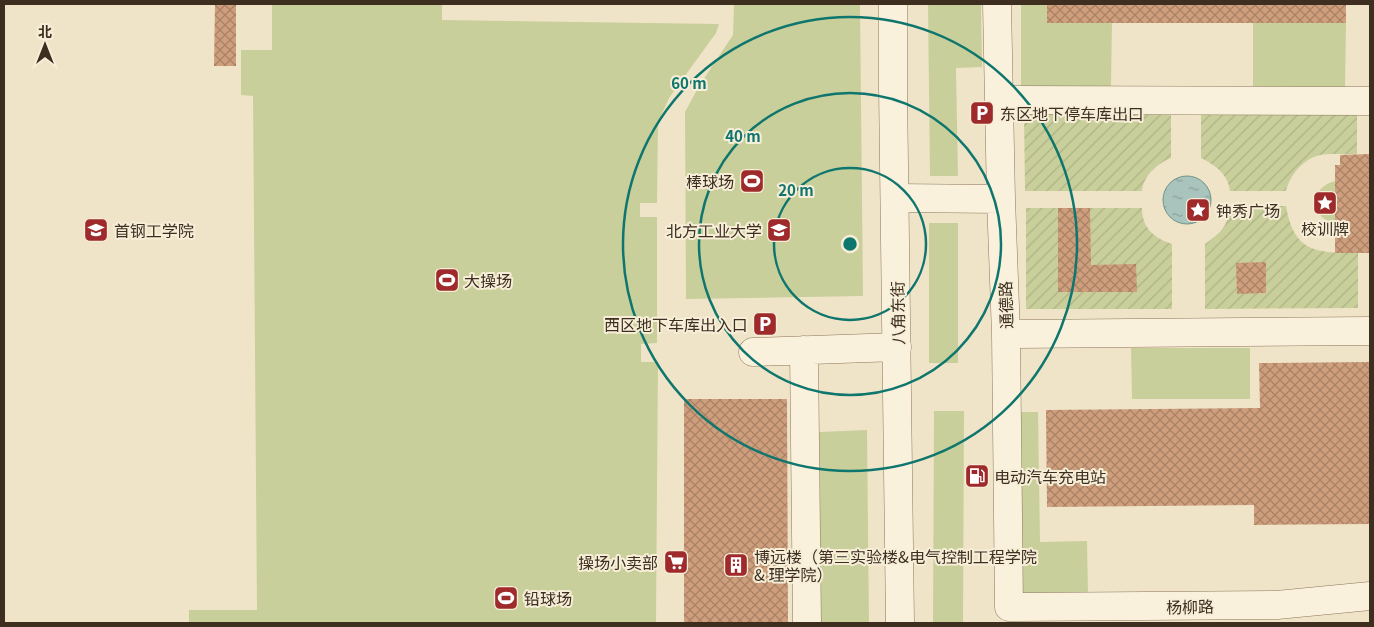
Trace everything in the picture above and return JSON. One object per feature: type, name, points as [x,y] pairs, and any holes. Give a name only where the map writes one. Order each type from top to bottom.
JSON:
[{"type":"street","name":"八角东街","points":[[893,4],[900,623]]},
{"type":"street","name":"通德路","points":[[997,4],[1006,334],[1009,607]]},
{"type":"street","points":[[1000,100],[1363,101]]},
{"type":"street","points":[[895,198],[1001,199]]},
{"type":"street","points":[[1006,334],[1370,331]]},
{"type":"street","points":[[753,352],[898,347]]},
{"type":"street","points":[[804,350],[807,623]]},
{"type":"street","name":"杨柳路","points":[[1009,607],[1277,605],[1370,596]]},
{"type":"green space","name":"大操场","points":[[272,4],[442,4],[442,20],[719,24],[716,33],[669,98],[658,123],[657,203],[640,203],[640,217],[657,217],[657,343],[641,344],[641,362],[658,362],[656,623],[189,623],[189,610],[257,610],[253,96],[241,95],[241,50],[272,50]]},
{"type":"green space","points":[[734,4],[860,4],[863,296],[686,299],[685,112],[699,86],[733,35]]},
{"type":"green space","points":[[928,4],[981,4],[982,67],[956,68],[958,176],[930,176]]},
{"type":"green space","points":[[1021,4],[1047,4],[1048,23],[1112,23],[1111,86],[1021,87]]},
{"type":"green space","points":[[1253,23],[1346,23],[1345,89],[1253,89]]},
{"type":"green space","points":[[1357,110],[1357,154],[1325,154],[1308,160],[1298,168],[1286,191],[1230,191],[1224,175],[1201,158],[1201,111]]},
{"type":"green space","points":[[1171,111],[1171,158],[1161,163],[1148,175],[1142,191],[1025,191],[1024,112]]},
{"type":"green space","points":[[1335,181],[1335,223],[1326,220],[1320,215],[1316,209],[1315,202],[1320,190]]},
{"type":"green space","points":[[1230,206],[1286,206],[1290,222],[1301,242],[1319,251],[1358,253],[1358,308],[1205,309],[1205,244],[1223,228],[1228,219]]},
{"type":"green space","points":[[1026,208],[1142,208],[1144,221],[1150,231],[1160,239],[1172,244],[1172,309],[1026,309]]},
{"type":"green space","points":[[929,223],[958,223],[958,363],[929,363]]},
{"type":"green space","points":[[1131,348],[1250,348],[1250,399],[1132,399]]},
{"type":"green space","points":[[934,411],[964,411],[963,623],[933,623]]},
{"type":"green space","points":[[1016,412],[1038,412],[1040,542],[1087,541],[1088,595],[1018,596]]},
{"type":"green space","points":[[867,430],[869,623],[820,623],[819,432]]},
{"type":"water","points":[[1182,176],[1192,176],[1204,183],[1211,195],[1211,205],[1204,217],[1192,224],[1182,224],[1174,220],[1167,213],[1163,205],[1163,195],[1167,187],[1174,180]]},
{"type":"building","points":[[215,4],[236,4],[236,66],[214,66]]},
{"type":"building","points":[[1047,4],[1346,4],[1346,23],[1047,23]]},
{"type":"building","points":[[1370,154],[1370,253],[1335,253],[1335,165],[1340,165],[1340,155]]},
{"type":"building","points":[[1058,208],[1090,208],[1091,265],[1136,264],[1137,292],[1058,292]]},
{"type":"building","points":[[1266,262],[1266,293],[1237,294],[1236,263]]},
{"type":"building","points":[[1370,362],[1370,524],[1254,525],[1254,505],[1047,507],[1046,410],[1260,408],[1259,363]]},
{"type":"building","name":"博远楼（第三实验楼&电气控制工程学院 & 理学院）","points":[[684,399],[787,399],[788,623],[684,623]]},
{"type":"place","name":"东区地下停车库出口","points":[[982,113]]},
{"type":"place","name":"棒球场","points":[[752,181]]},
{"type":"place","name":"校训牌","points":[[1325,203]]},
{"type":"place","name":"钟秀广场","points":[[1198,210]]},
{"type":"place","name":"首钢工学院","points":[[96,230]]},
{"type":"place","name":"北方工业大学","points":[[779,230]]},
{"type":"place","name":"大操场","points":[[447,280]]},
{"type":"place","name":"西区地下车库出入口","points":[[765,324]]},
{"type":"place","name":"电动汽车充电站","points":[[977,476]]},
{"type":"place","name":"操场小卖部","points":[[676,562]]},
{"type":"place","name":"博远楼（第三实验楼&电气控制工程学院 & 理学院）","points":[[736,565]]},
{"type":"place","name":"铅球场","points":[[506,598]]}]
